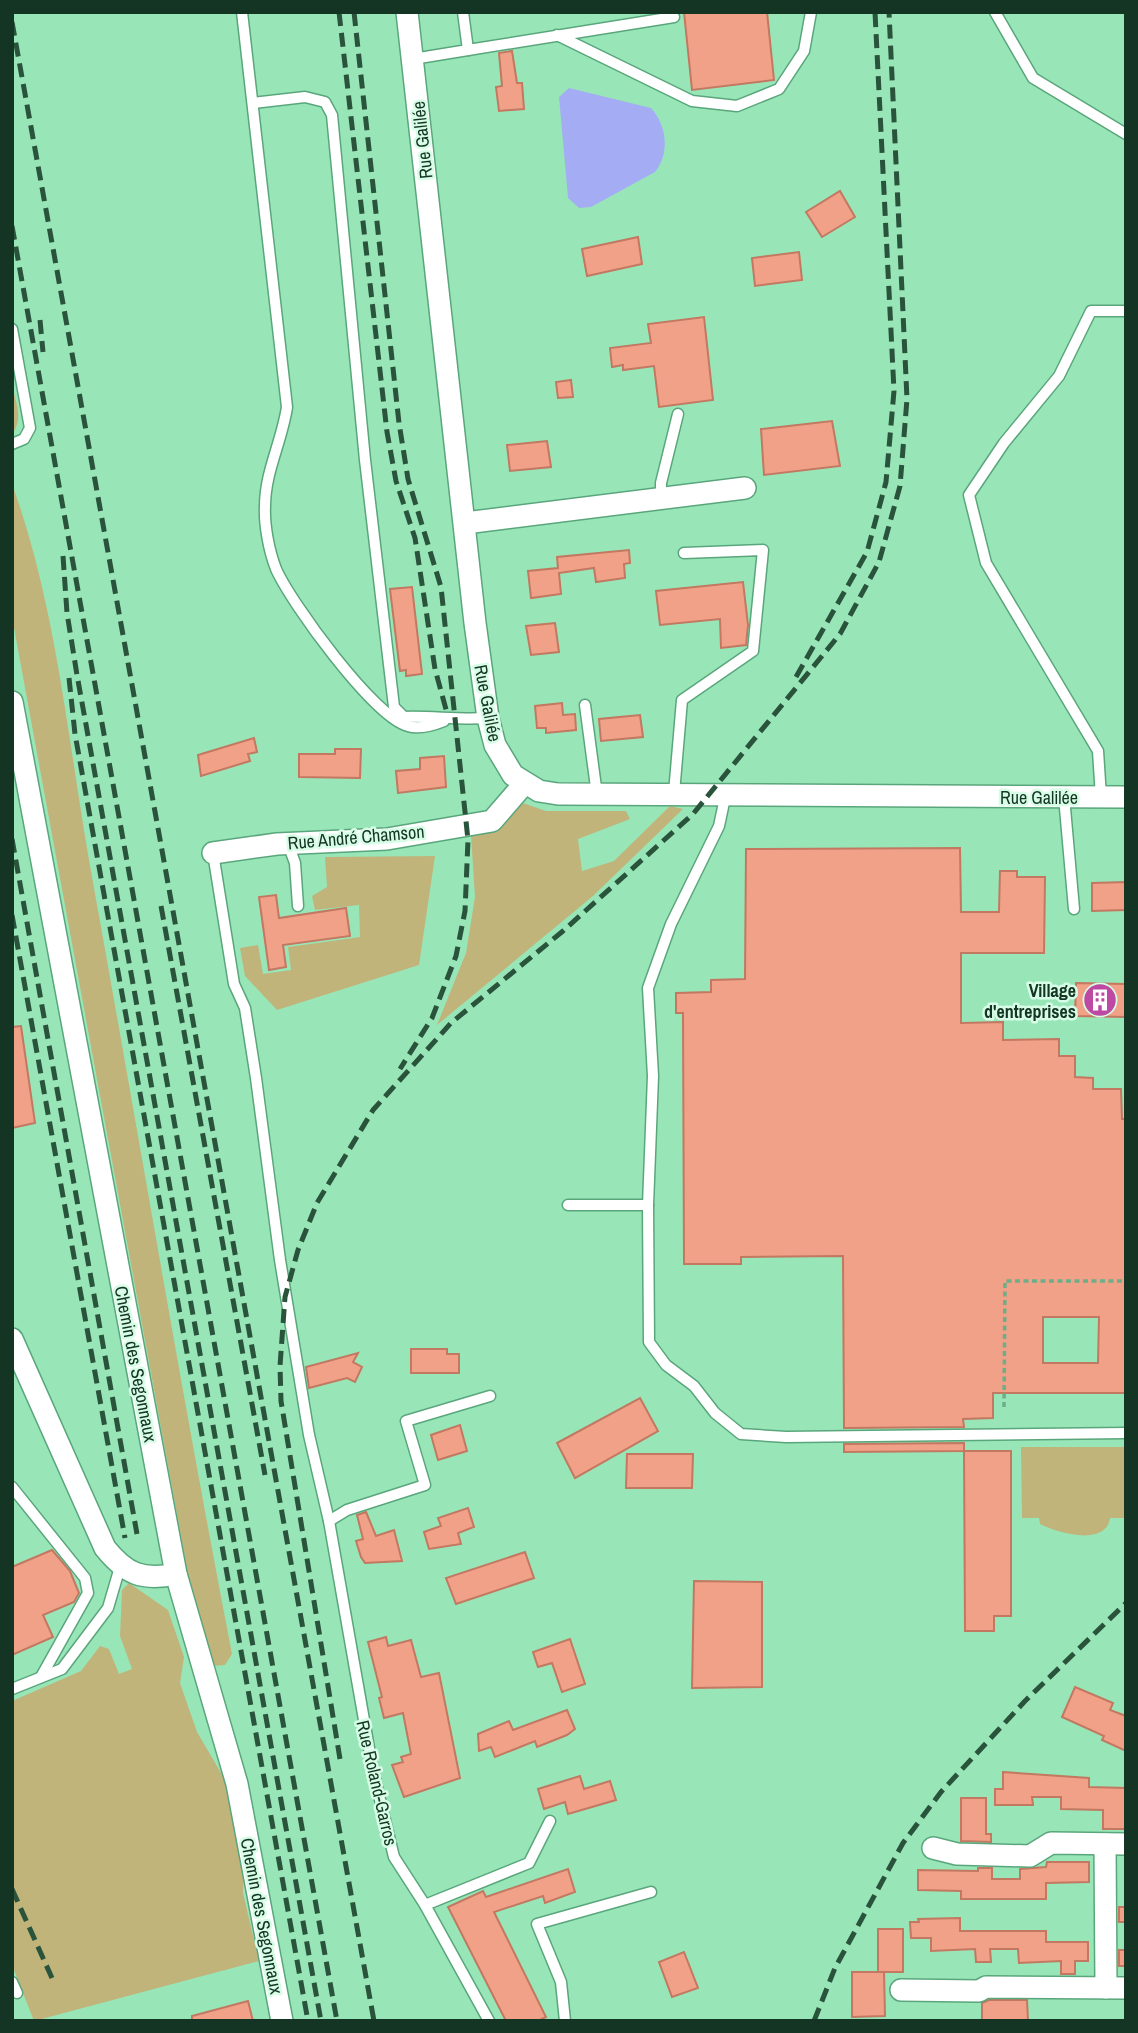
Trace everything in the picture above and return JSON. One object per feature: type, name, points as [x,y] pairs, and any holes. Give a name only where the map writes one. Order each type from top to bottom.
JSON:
[{"type":"street","name":"Rue Galilée","points":[[407,12],[488,718],[495,745],[513,775],[524,784],[558,794],[1126,797]]},
{"type":"street","points":[[465,523],[745,488]]},
{"type":"street","name":"Chemin des Segonnaux","points":[[12,702],[176,1574],[237,1784],[282,2021]]},
{"type":"street","name":"Rue André Chamson","points":[[213,853],[288,844],[387,839],[492,821],[524,784]]},
{"type":"street","points":[[12,1339],[105,1548],[120,1567],[144,1577],[176,1574]]},
{"type":"street","points":[[901,1990],[979,1991],[986,1987],[1116,1988],[1115,1844],[1051,1843],[1030,1856],[957,1854],[933,1848]]},
{"type":"lane","points":[[242,12],[287,408],[284,429],[268,477],[265,506],[276,568],[324,642],[384,711],[410,727],[488,718]]},
{"type":"lane","points":[[463,12],[468,50]]},
{"type":"lane","points":[[557,35],[692,101],[737,106],[779,89],[804,51],[811,12]]},
{"type":"lane","points":[[995,12],[1033,78],[1126,134]]},
{"type":"lane","points":[[413,59],[455,55],[468,50],[674,17]]},
{"type":"lane","points":[[253,103],[313,97],[330,106],[391,698],[394,707],[404,717],[430,716],[444,721]]},
{"type":"lane","points":[[1101,797],[1098,751],[986,563],[969,495],[1004,443],[1059,376],[1091,311],[1126,311]]},
{"type":"lane","points":[[12,329],[30,428],[24,439],[12,444]]},
{"type":"lane","points":[[661,498],[661,483],[678,414]]},
{"type":"lane","points":[[674,793],[682,700],[753,651],[763,550],[684,554]]},
{"type":"lane","points":[[585,705],[597,794]]},
{"type":"lane","points":[[726,793],[719,826],[671,924],[648,988],[653,1076],[648,1205],[649,1342],[666,1365],[694,1386],[715,1413],[741,1434],[786,1437],[1126,1433]]},
{"type":"lane","points":[[1064,797],[1074,909]]},
{"type":"lane","points":[[288,844],[295,863],[298,906]]},
{"type":"lane","name":"Rue Roland-Garros","points":[[213,853],[234,984],[245,1008],[279,1260],[309,1435],[330,1521],[370,1759],[394,1857],[425,1905],[489,2021]]},
{"type":"lane","points":[[568,1205],[648,1205]]},
{"type":"lane","points":[[330,1521],[347,1510],[425,1485],[406,1421],[490,1395]]},
{"type":"lane","points":[[12,1488],[85,1578],[88,1594],[41,1677]]},
{"type":"lane","points":[[12,1689],[62,1669],[86,1641],[108,1608],[120,1567]]},
{"type":"lane","points":[[425,1905],[530,1863],[550,1821]]},
{"type":"lane","points":[[565,2021],[561,1982],[537,1924],[651,1892]]},
{"type":"lane","points":[[12,1982],[17,1993]]},
{"type":"path","points":[[1004,1407],[1005,1281],[1126,1280]]},
{"type":"shaded area","points":[[12,385],[18,423],[12,434]]},
{"type":"shaded area","points":[[12,484],[41,580],[51,629],[92,877],[232,1654],[225,1665],[212,1666],[188,1574],[12,617]]},
{"type":"shaded area","points":[[523,803],[546,811],[626,811],[630,819],[578,839],[582,871],[614,861],[670,806],[683,809],[593,896],[437,1025],[466,953],[475,897],[471,835],[496,830]]},
{"type":"shaded area","points":[[435,856],[419,965],[277,1010],[245,976],[240,948],[258,945],[263,974],[291,970],[288,947],[360,937],[359,905],[315,910],[312,896],[327,887],[325,857]]},
{"type":"shaded area","points":[[1021,1447],[1126,1447],[1126,1518],[1110,1518],[1107,1527],[1100,1532],[1080,1535],[1048,1528],[1040,1524],[1039,1518],[1022,1518]]},
{"type":"shaded area","points":[[129,1583],[168,1610],[184,1657],[180,1683],[197,1732],[234,1795],[244,1862],[243,1893],[259,1961],[34,2021],[12,1965],[12,1701],[81,1671],[100,1646],[109,1649],[119,1674],[132,1669],[120,1636],[122,1590]]},
{"type":"water","points":[[569,88],[651,108],[660,123],[665,140],[663,157],[655,172],[591,207],[579,208],[568,198],[559,97]]},
{"type":"building","points":[[684,12],[767,12],[774,80],[692,90]]},
{"type":"building","points":[[512,51],[517,83],[522,83],[524,109],[499,111],[496,87],[502,86],[499,53]]},
{"type":"building","points":[[840,191],[855,217],[822,237],[806,212]]},
{"type":"building","points":[[638,237],[642,264],[587,276],[582,249]]},
{"type":"building","points":[[799,252],[802,280],[755,286],[752,258]]},
{"type":"building","points":[[704,317],[713,400],[659,407],[654,366],[623,370],[623,365],[612,367],[610,348],[651,343],[648,324]]},
{"type":"building","points":[[571,380],[573,397],[558,398],[556,382]]},
{"type":"building","points":[[832,421],[840,466],[764,475],[761,429]]},
{"type":"building","points":[[547,441],[551,467],[510,471],[507,445]]},
{"type":"building","points":[[629,550],[630,563],[624,564],[625,578],[596,582],[594,568],[559,573],[561,594],[531,598],[528,571],[558,568],[557,557]]},
{"type":"building","points":[[743,582],[748,625],[746,645],[721,648],[720,619],[660,625],[656,591]]},
{"type":"building","points":[[412,587],[422,674],[406,676],[406,670],[400,671],[390,589]]},
{"type":"building","points":[[555,623],[559,652],[531,655],[526,626]]},
{"type":"building","points":[[562,703],[563,715],[575,714],[576,730],[546,733],[546,728],[537,728],[535,706]]},
{"type":"building","points":[[640,715],[643,737],[601,741],[599,719]]},
{"type":"building","points":[[254,738],[257,752],[248,754],[250,761],[201,776],[198,755]]},
{"type":"building","points":[[335,749],[361,749],[360,778],[299,777],[299,754],[335,754]]},
{"type":"building","points":[[444,756],[446,787],[398,793],[396,771],[420,769],[420,758]]},
{"type":"building","points":[[960,848],[961,912],[999,912],[1000,871],[1017,871],[1017,877],[1045,877],[1044,953],[961,953],[961,1023],[1003,1022],[1003,1040],[1059,1039],[1059,1056],[1075,1056],[1075,1077],[1093,1078],[1093,1089],[1121,1089],[1122,1119],[1126,1119],[1126,1393],[993,1393],[993,1418],[963,1419],[964,1427],[844,1428],[843,1256],[741,1257],[741,1264],[684,1264],[683,1013],[676,1013],[676,993],[711,992],[711,980],[745,979],[746,849]],"holes":[[[1043,1317],[1099,1317],[1098,1363],[1043,1363]]]},
{"type":"building","points":[[1126,882],[1126,910],[1092,911],[1092,883]]},
{"type":"building","points":[[276,895],[279,918],[346,908],[350,936],[283,945],[286,967],[269,970],[259,897]]},
{"type":"building","name":"Village d'entreprises","points":[[1076,983],[1126,984],[1126,1017],[1075,1016]]},
{"type":"building","points":[[21,1026],[35,1123],[12,1128],[12,1027]]},
{"type":"building","points":[[411,1349],[447,1349],[447,1354],[459,1354],[459,1373],[411,1373]]},
{"type":"building","points":[[358,1353],[353,1362],[362,1367],[355,1382],[347,1378],[309,1388],[306,1367]]},
{"type":"building","points":[[640,1398],[658,1431],[575,1478],[557,1443]]},
{"type":"building","points":[[460,1425],[467,1451],[438,1460],[431,1435]]},
{"type":"building","points":[[964,1443],[964,1451],[844,1452],[844,1444]]},
{"type":"building","points":[[964,1451],[1011,1451],[1011,1616],[994,1616],[994,1631],[965,1631]]},
{"type":"building","points":[[627,1454],[693,1454],[692,1488],[626,1488]]},
{"type":"building","points":[[468,1508],[474,1527],[458,1533],[461,1544],[429,1549],[424,1532],[441,1526],[438,1518]]},
{"type":"building","points":[[366,1512],[376,1536],[394,1530],[402,1561],[365,1563],[356,1541],[363,1539],[357,1515]]},
{"type":"building","points":[[52,1550],[70,1571],[79,1593],[74,1602],[43,1615],[53,1637],[12,1655],[12,1567]]},
{"type":"building","points":[[525,1552],[534,1578],[456,1604],[446,1578]]},
{"type":"building","points":[[694,1581],[762,1582],[762,1687],[692,1688]]},
{"type":"building","points":[[386,1637],[388,1646],[411,1640],[421,1677],[439,1673],[460,1778],[404,1797],[392,1765],[403,1762],[401,1757],[411,1754],[403,1713],[384,1718],[379,1698],[382,1697],[368,1642]]},
{"type":"building","points":[[570,1639],[585,1684],[562,1692],[552,1663],[538,1667],[533,1652]]},
{"type":"building","points":[[1075,1687],[1113,1703],[1110,1710],[1126,1716],[1126,1751],[1102,1740],[1104,1736],[1062,1717]]},
{"type":"building","points":[[567,1710],[575,1729],[567,1735],[537,1747],[535,1741],[495,1757],[491,1747],[479,1751],[478,1734],[509,1721],[513,1730]]},
{"type":"building","points":[[1003,1772],[1089,1778],[1089,1787],[1126,1788],[1126,1829],[1103,1829],[1103,1810],[1061,1809],[1061,1797],[1032,1797],[1033,1805],[995,1805],[995,1789],[1003,1789]]},
{"type":"building","points":[[580,1776],[584,1789],[610,1781],[616,1800],[568,1814],[565,1802],[544,1809],[538,1789]]},
{"type":"building","points":[[961,1798],[986,1798],[986,1834],[991,1834],[991,1842],[961,1841]]},
{"type":"building","points":[[1047,1862],[1089,1862],[1089,1882],[1046,1883],[1046,1899],[961,1899],[961,1891],[918,1890],[918,1870],[978,1871],[978,1868],[992,1868],[992,1879],[1020,1879],[1020,1869],[1046,1867]]},
{"type":"building","points":[[568,1869],[575,1892],[545,1903],[543,1896],[494,1912],[546,2017],[538,2021],[506,2021],[448,1907],[483,1891],[486,1897]]},
{"type":"building","points":[[1119,1907],[1126,1907],[1126,1922],[1119,1922]]},
{"type":"building","points":[[960,1918],[960,1931],[1046,1931],[1046,1942],[1088,1942],[1088,1961],[1075,1961],[1075,1974],[1061,1974],[1061,1961],[1019,1963],[1018,1949],[990,1949],[991,1962],[976,1962],[975,1949],[931,1951],[931,1938],[911,1938],[910,1922],[919,1922],[918,1919]]},
{"type":"building","points":[[878,1929],[903,1929],[903,1972],[878,1972]]},
{"type":"building","points":[[1119,1950],[1126,1950],[1126,1966],[1119,1966]]},
{"type":"building","points":[[684,1952],[698,1988],[672,1997],[659,1962]]},
{"type":"building","points":[[852,1972],[884,1972],[885,2016],[852,2017]]},
{"type":"building","points":[[989,2000],[1027,2000],[1028,2021],[982,2021],[982,2003]]},
{"type":"building","points":[[248,2001],[253,2021],[192,2021],[192,2016]]},
{"type":"railway","points":[[339,12],[387,432],[396,481],[415,538],[435,669],[447,713]]},
{"type":"railway","points":[[354,12],[399,423],[408,479],[441,587],[468,840],[465,911],[456,956],[432,1018],[400,1069]]},
{"type":"railway","points":[[796,677],[867,552],[886,482],[894,391],[875,12]]},
{"type":"railway","points":[[340,1759],[281,1401],[280,1366],[285,1297],[298,1250],[317,1203],[373,1110],[451,1023],[563,931],[693,814],[840,634],[879,562],[900,486],[907,399],[889,12]]},
{"type":"railway","points":[[12,22],[374,2021]]},
{"type":"railway","points":[[12,226],[337,2021]]},
{"type":"railway","points":[[40,320],[43,352]]},
{"type":"railway","points":[[63,556],[67,613],[77,675],[321,2021]]},
{"type":"railway","points":[[69,678],[75,734],[308,2021]]},
{"type":"railway","points":[[12,839],[137,1534]]},
{"type":"railway","points":[[161,906],[265,1475]]},
{"type":"railway","points":[[12,915],[125,1538]]},
{"type":"railway","points":[[814,2021],[835,1968],[903,1843],[941,1792],[1025,1701],[1126,1603]]},
{"type":"railway","points":[[12,1889],[52,1978]]},
{"type":"place","name":"Village d'entreprises","points":[[1100,1000]]}]
